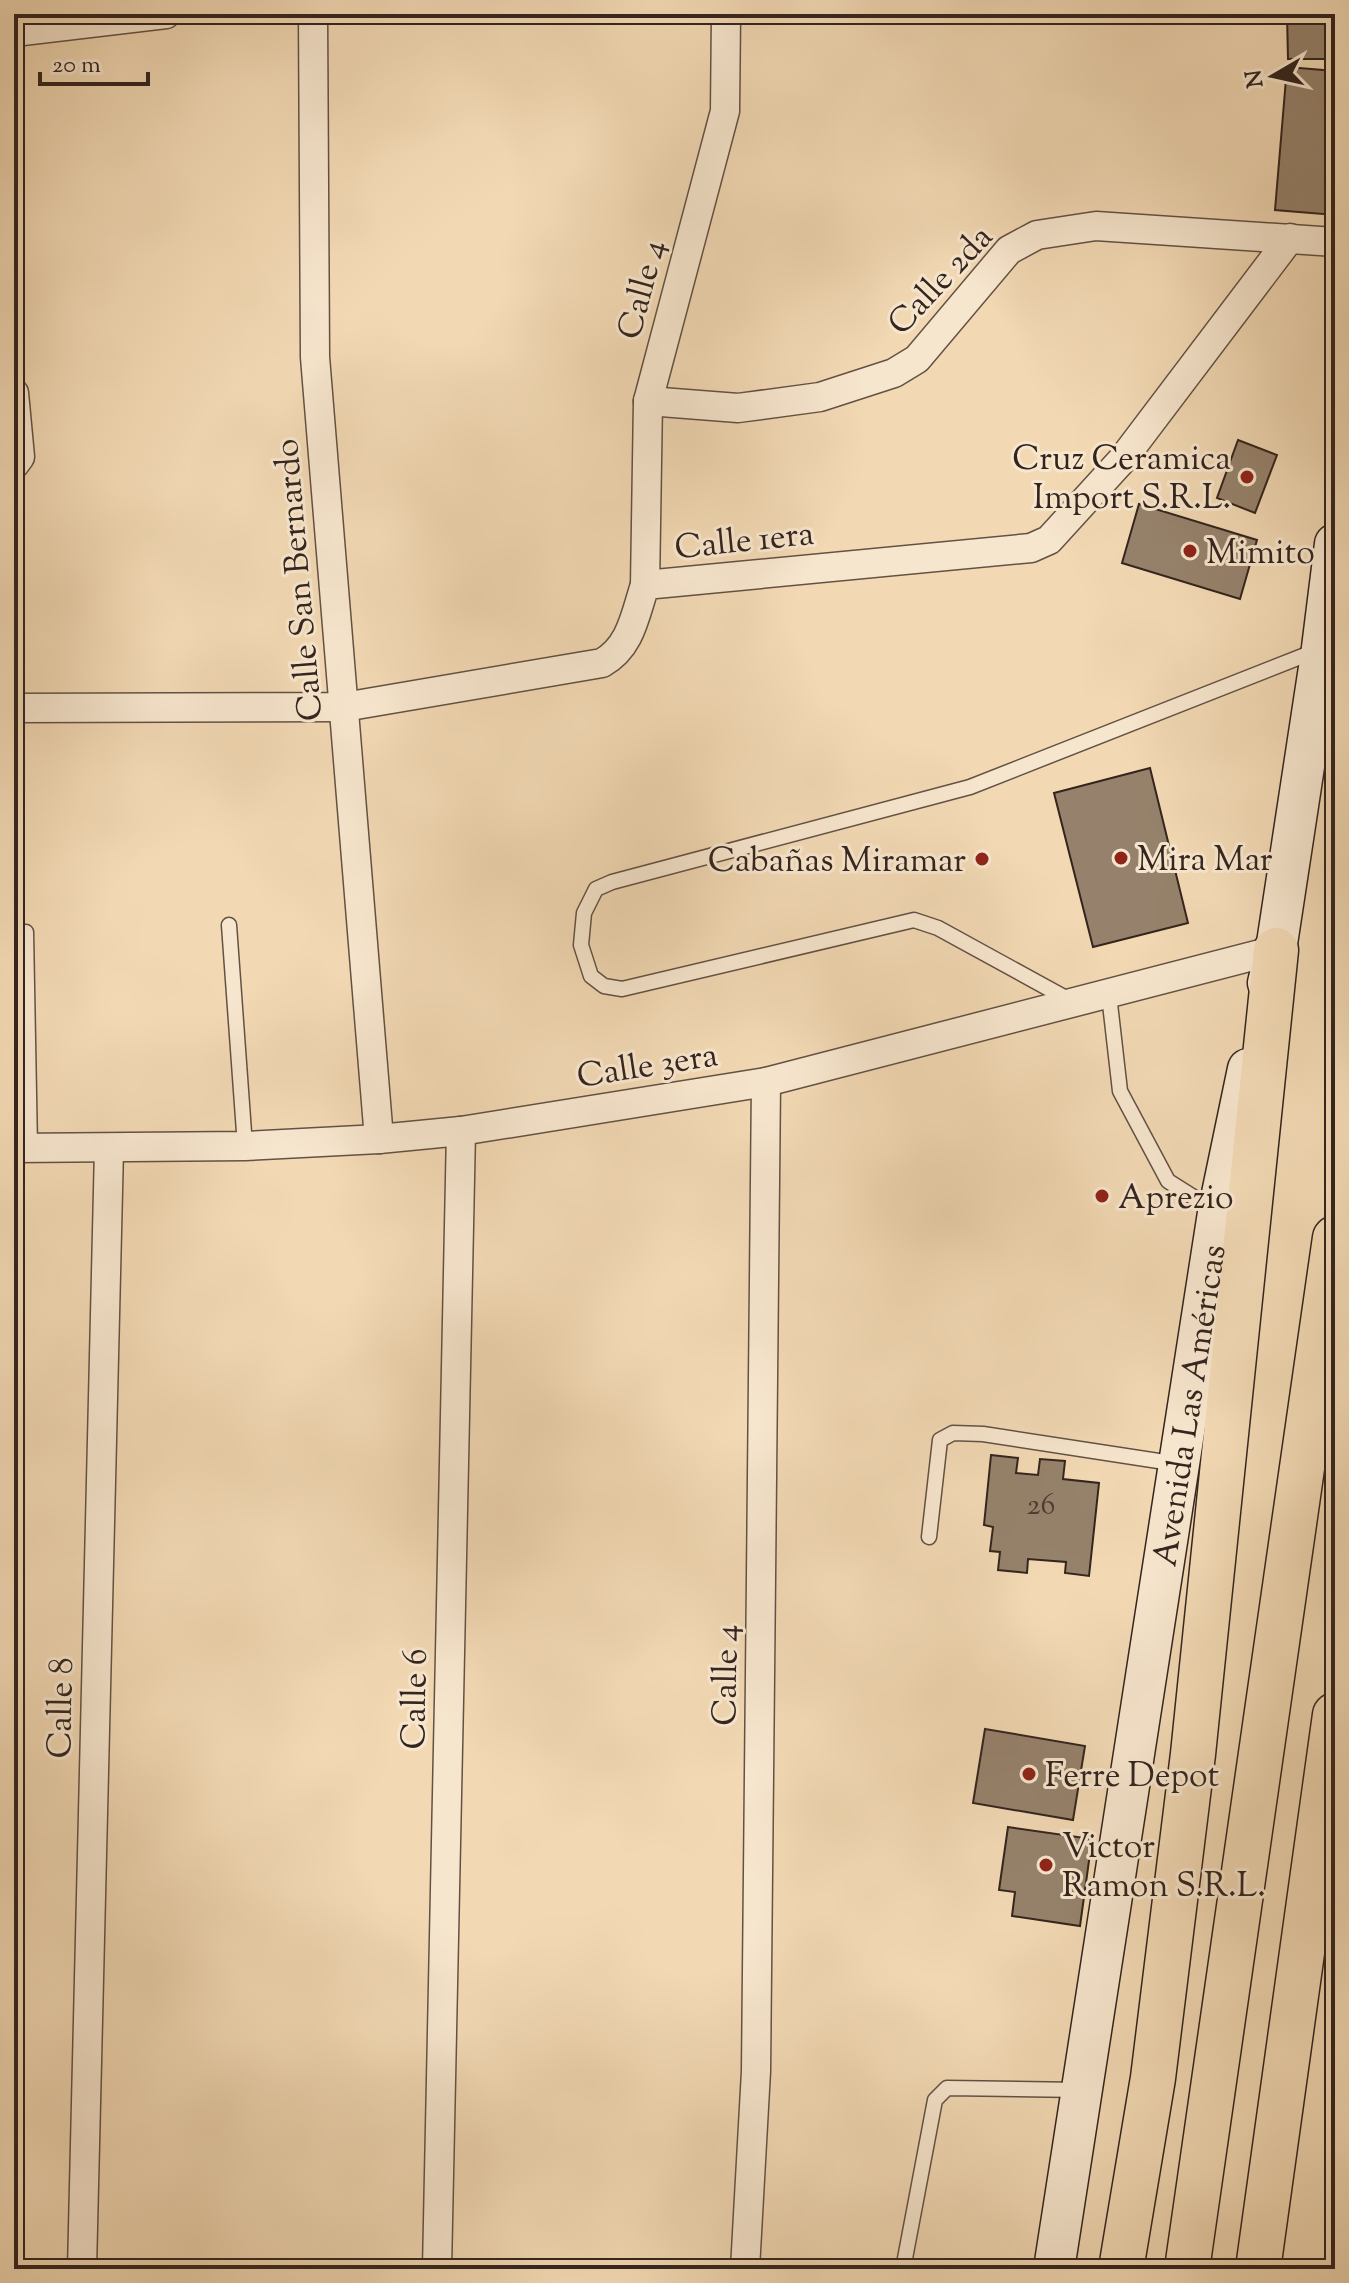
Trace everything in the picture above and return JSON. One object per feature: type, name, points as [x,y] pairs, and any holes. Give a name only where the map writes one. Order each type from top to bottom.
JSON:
[{"type":"highway","points":[[1121,2269],[1153,2078],[1193,1754],[1276,950]]},
{"type":"highway","points":[[1187,2269],[1335,1238]]},
{"type":"highway","points":[[1258,2269],[1335,1715]]},
{"type":"main road","name":"Avenida Las Américas","points":[[1054,2269],[1218,1213],[1276,950],[1335,544]]},
{"type":"street","points":[[14,32],[166,14]]},
{"type":"street","name":"Calle San Bernardo","points":[[313,14],[315,357],[379,1139]]},
{"type":"street","name":"Calle 4","points":[[645,585],[648,401],[725,111],[726,14]]},
{"type":"street","name":"Calle 2da","points":[[648,401],[738,408],[820,397],[894,373],[917,359],[1009,250],[1037,235],[1096,226],[1335,242]]},
{"type":"street","name":"Calle 1era","points":[[14,708],[344,707],[602,663],[615,656],[625,644],[645,585],[1031,548],[1049,540],[1122,460],[1290,238]]},
{"type":"street","points":[[14,393],[20,457],[14,465]]},
{"type":"street","name":"Calle 3era","points":[[22,1148],[245,1146],[461,1131],[766,1082],[1276,950]]},
{"type":"street","name":"Calle 4","points":[[745,2269],[756,2071],[766,1082]]},
{"type":"street","name":"Calle 6","points":[[437,2269],[461,1131]]},
{"type":"street","name":"Calle 8","points":[[82,2269],[109,1149]]},
{"type":"lane","points":[[1075,1003],[938,928],[914,920],[622,989],[604,986],[591,976],[581,945],[584,913],[596,889],[612,882],[970,787],[1322,648]]},
{"type":"lane","points":[[229,925],[245,1146]]},
{"type":"lane","points":[[22,1148],[26,932]]},
{"type":"lane","points":[[1109,995],[1120,1091],[1168,1181],[1218,1213]]},
{"type":"lane","points":[[929,1537],[940,1440],[953,1433],[983,1434],[1178,1464]]},
{"type":"lane","points":[[903,2269],[935,2100],[947,2088],[1081,2090]]},
{"type":"building","points":[[1287,14],[1335,14],[1335,59],[1288,59]]},
{"type":"building","points":[[1287,67],[1335,71],[1335,215],[1275,210]]},
{"type":"building","name":"Cruz Ceramica Import S.R.L.","points":[[1238,440],[1277,455],[1255,513],[1217,498]]},
{"type":"building","name":"Mimito","points":[[1139,504],[1257,540],[1240,599],[1122,563]]},
{"type":"building","name":"Mira Mar","points":[[1150,768],[1188,923],[1093,947],[1054,793]]},
{"type":"building","points":[[991,1455],[1018,1458],[1016,1473],[1038,1475],[1040,1459],[1065,1461],[1063,1479],[1099,1483],[1089,1576],[1065,1573],[1066,1562],[1028,1559],[1027,1573],[998,1570],[1000,1552],[990,1551],[993,1527],[984,1525]]},
{"type":"building","name":"Ferre Depot","points":[[985,1729],[1085,1746],[1073,1820],[973,1803]]},
{"type":"building","name":"Victor Ramon S.R.L.","points":[[1008,1827],[1092,1839],[1080,1926],[1012,1916],[1015,1892],[999,1890]]},
{"type":"place","name":"Cruz Ceramica Import S.R.L.","points":[[1247,477]]},
{"type":"place","name":"Mimito","points":[[1190,551]]},
{"type":"place","name":"Mira Mar","points":[[1121,858]]},
{"type":"place","name":"Cabañas Miramar","points":[[982,859]]},
{"type":"place","name":"Aprezio","points":[[1102,1196]]},
{"type":"place","name":"Ferre Depot","points":[[1029,1774]]},
{"type":"place","name":"Victor Ramon S.R.L.","points":[[1046,1865]]}]
